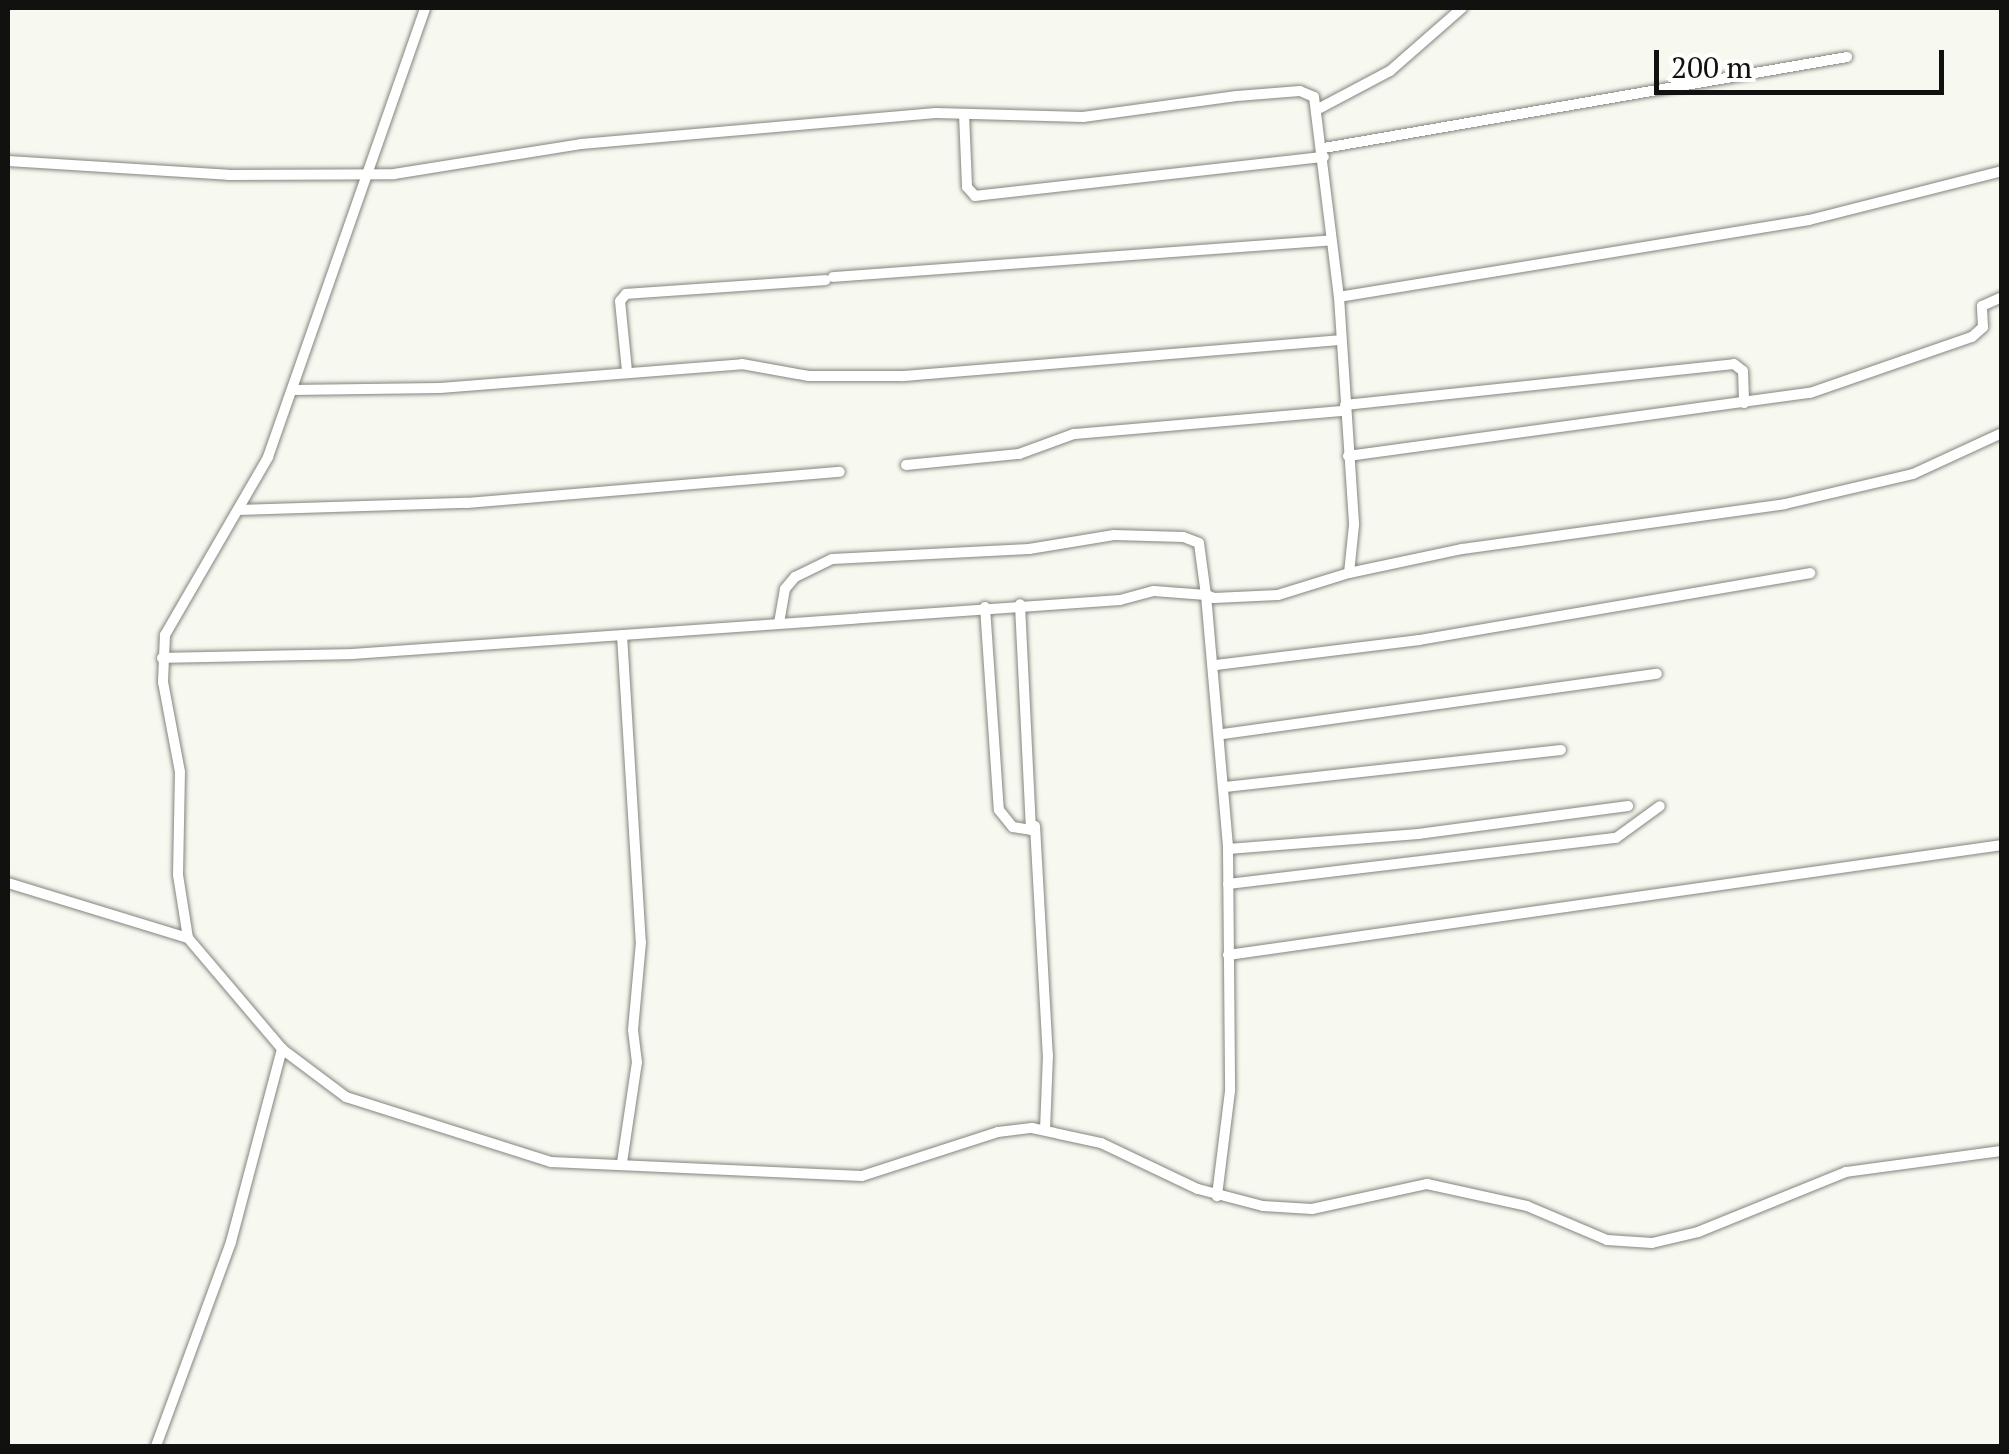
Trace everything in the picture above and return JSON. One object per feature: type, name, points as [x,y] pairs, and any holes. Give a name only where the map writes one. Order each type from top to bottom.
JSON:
[{"type":"street","points":[[425,8],[371,174],[268,457],[174,612],[162,658],[181,785],[178,875],[188,938],[282,1049],[335,1090],[363,1103],[535,1158],[862,1176],[998,1132],[1045,1130],[1101,1143],[1218,1196],[1312,1210],[1427,1184],[1527,1206],[1607,1240],[1652,1244],[1698,1232],[1846,1172],[2002,1151]]},
{"type":"street","points":[[1320,108],[1390,70],[1462,8]]},
{"type":"street","points":[[964,114],[967,187],[975,196],[1324,153],[1847,57]]},
{"type":"street","points":[[8,161],[228,176],[412,173],[581,144],[964,114],[1104,116],[1300,91],[1320,108],[1328,241],[1339,297],[1354,525],[1349,573]]},
{"type":"street","points":[[1339,297],[1809,220],[2002,171]]},
{"type":"street","points":[[627,372],[620,301],[626,294],[1328,241]]},
{"type":"street","points":[[1348,456],[1810,393],[1965,340],[1984,327],[1982,306],[2002,296]]},
{"type":"street","points":[[292,390],[440,388],[742,364],[809,376],[902,376],[1341,340]]},
{"type":"street","points":[[906,464],[1019,454],[1074,434],[1734,364],[1744,371],[1744,403]]},
{"type":"street","points":[[162,658],[352,654],[1154,592],[1278,595],[1349,573],[1462,549],[1802,500],[1914,474],[2002,433]]},
{"type":"street","points":[[238,510],[500,500],[840,472]]},
{"type":"street","points":[[779,622],[785,589],[794,577],[832,559],[1029,549],[1114,535],[1194,539],[1216,665],[1228,850],[1230,1104],[1218,1196]]},
{"type":"street","points":[[1216,665],[1457,634],[1810,572]]},
{"type":"street","points":[[1020,604],[1048,1055],[1045,1130]]},
{"type":"street","points":[[985,607],[1000,810],[1013,827],[1035,826]]},
{"type":"street","points":[[622,635],[641,942],[633,1030],[637,1062],[622,1162]]},
{"type":"street","points":[[1223,734],[1657,674]]},
{"type":"street","points":[[1225,787],[1562,750]]},
{"type":"street","points":[[1228,850],[1418,834],[1628,806]]},
{"type":"street","points":[[1228,884],[1616,838],[1660,806]]},
{"type":"street","points":[[1228,955],[2002,846]]},
{"type":"street","points":[[8,883],[188,938]]},
{"type":"street","points":[[156,1446],[231,1242],[282,1049]]}]
